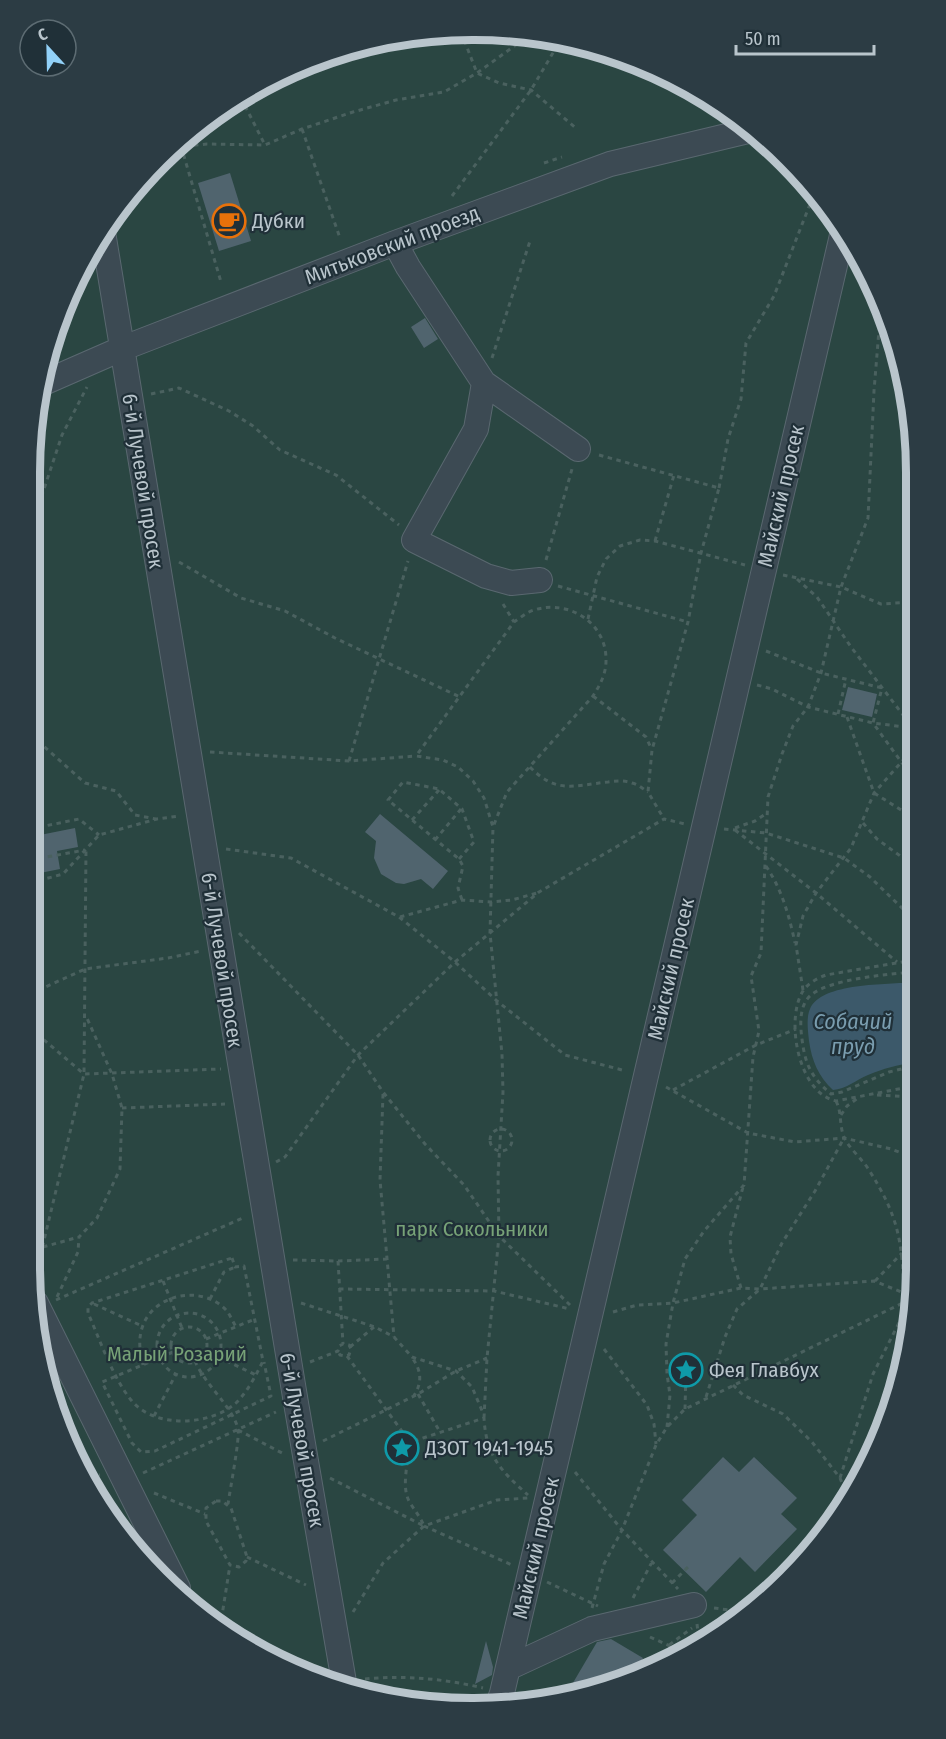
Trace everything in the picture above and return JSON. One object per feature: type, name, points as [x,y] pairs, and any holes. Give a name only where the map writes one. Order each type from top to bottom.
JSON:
[{"type":"street","name":"Митьковский проезд","points":[[51,380],[121,349],[395,243],[610,164],[740,133]]},
{"type":"street","points":[[395,243],[408,267],[484,383],[578,449]]},
{"type":"street","name":"Майский просек","points":[[500,1698],[840,244]]},
{"type":"street","name":"6-й Лучевой просек","points":[[105,246],[343,1679]]},
{"type":"street","points":[[484,383],[476,429],[414,540],[486,576],[511,583],[540,580]]},
{"type":"street","points":[[44,1318],[172,1577]]},
{"type":"street","points":[[508,1668],[592,1629],[622,1621],[695,1615]]},
{"type":"path","points":[[464,40],[477,72],[499,84],[531,90],[576,129]]},
{"type":"path","points":[[191,145],[265,145],[302,129],[396,100],[444,92],[518,43]]},
{"type":"path","points":[[452,196],[531,90],[555,49]]},
{"type":"path","points":[[246,105],[265,145]]},
{"type":"path","points":[[302,129],[340,238]]},
{"type":"path","points":[[183,153],[221,282]]},
{"type":"path","points":[[648,792],[652,750],[688,622],[701,553],[719,488],[728,440],[741,399],[746,344],[774,296],[810,203]]},
{"type":"path","points":[[484,383],[530,241]]},
{"type":"path","points":[[741,1288],[731,1254],[730,1236],[744,1185],[753,1057],[759,1031],[751,976],[760,953],[768,797],[793,726],[808,707],[821,673],[841,587],[867,518],[873,391],[880,326]]},
{"type":"path","points":[[40,501],[62,435],[91,380]]},
{"type":"path","points":[[144,395],[179,388],[229,411],[253,426],[280,450],[336,475],[414,540],[349,761]]},
{"type":"path","points":[[532,610],[578,449],[719,488]]},
{"type":"path","points":[[655,541],[674,475]]},
{"type":"path","points":[[588,619],[597,577],[606,559],[620,546],[640,540],[655,541],[748,566]]},
{"type":"path","points":[[155,554],[171,558],[241,598],[285,611],[334,638],[381,658],[460,697]]},
{"type":"path","points":[[779,574],[841,587],[880,604],[906,603]]},
{"type":"path","points":[[795,578],[817,597],[906,719]]},
{"type":"path","points":[[540,580],[688,622]]},
{"type":"path","points":[[416,756],[514,622],[532,610],[555,606],[574,610],[588,619],[602,639],[606,661],[602,681],[593,696],[507,792],[493,827]]},
{"type":"path","points":[[747,645],[821,673],[882,688]]},
{"type":"path","points":[[838,714],[846,679]]},
{"type":"path","points":[[753,684],[772,689],[808,707],[873,723],[906,727]]},
{"type":"path","points":[[873,723],[882,688]]},
{"type":"path","points":[[593,696],[646,736],[652,750]]},
{"type":"path","points":[[847,716],[874,794],[906,813]]},
{"type":"path","points":[[873,723],[906,766]]},
{"type":"path","points":[[40,743],[85,783],[116,791],[135,815],[158,819],[99,835],[63,874],[40,881]]},
{"type":"path","points":[[188,751],[349,761],[416,756],[443,760],[458,767],[473,781],[484,798],[493,827],[490,933],[502,1053],[501,1129],[499,1236],[487,1358],[484,1418],[489,1449],[498,1466],[532,1498],[497,1500],[424,1526],[383,1563],[349,1618],[335,1630]]},
{"type":"path","points":[[796,945],[802,916],[816,893],[844,858],[863,823],[874,794],[906,758]]},
{"type":"path","points":[[530,767],[540,778],[573,788],[622,781],[633,783],[648,792],[664,819]]},
{"type":"path","points":[[459,859],[474,842],[462,809],[440,789],[403,782],[388,800],[459,859],[463,867],[458,888],[462,900]]},
{"type":"path","points":[[412,820],[440,789]]},
{"type":"path","points":[[435,840],[462,809]]},
{"type":"path","points":[[734,829],[755,821],[767,813]]},
{"type":"path","points":[[40,827],[79,819],[99,835]]},
{"type":"path","points":[[257,1169],[285,1157],[358,1055],[455,962],[539,892],[664,819],[704,827]]},
{"type":"path","points":[[863,823],[877,839],[906,860]]},
{"type":"path","points":[[734,829],[766,833],[844,858],[870,877],[906,911]]},
{"type":"path","points":[[734,829],[816,893],[897,962]]},
{"type":"path","points":[[204,846],[291,858],[399,918],[565,1054],[630,1072],[673,1090],[748,1133],[795,1142],[844,1138],[906,1155]]},
{"type":"path","points":[[40,858],[86,849]]},
{"type":"path","points":[[40,1255],[84,1074],[86,849]]},
{"type":"path","points":[[765,865],[777,883],[788,909],[796,945],[803,991],[796,1015],[796,1029],[800,1062],[806,1077],[815,1089],[836,1101],[906,1088]]},
{"type":"path","points":[[399,918],[462,900],[491,902],[512,900],[539,892]]},
{"type":"path","points":[[241,932],[358,1055],[383,1092],[425,1144],[464,1185],[499,1236],[575,1310],[494,1291],[339,1289]]},
{"type":"path","points":[[40,989],[85,969],[168,958],[206,950]]},
{"type":"path","points":[[803,991],[815,980],[826,975],[906,961]]},
{"type":"path","points":[[906,973],[872,976],[831,986],[811,995],[802,1008],[800,1026],[805,1060],[820,1085],[831,1094],[906,1068]]},
{"type":"path","points":[[42,1247],[79,1237],[97,1218],[120,1169],[122,1108],[112,1074],[85,1014]]},
{"type":"path","points":[[673,1090],[756,1045],[796,1029]]},
{"type":"path","points":[[40,1037],[84,1074],[225,1069]]},
{"type":"path","points":[[800,1062],[805,1060]]},
{"type":"path","points":[[383,1092],[380,1180],[394,1337]]},
{"type":"path","points":[[869,1095],[906,1097]]},
{"type":"path","points":[[841,1116],[847,1106],[860,1096]]},
{"type":"path","points":[[656,1445],[654,1424],[647,1405],[588,1326],[607,1314],[637,1305],[673,1303],[741,1288],[760,1290],[874,1281],[904,1293],[903,1252],[898,1229],[887,1198],[861,1158],[844,1138],[840,1108],[836,1101]]},
{"type":"path","points":[[122,1108],[231,1103]]},
{"type":"path","points":[[495,1130],[507,1130],[511,1135],[510,1147],[500,1151],[494,1150],[489,1139],[495,1130]]},
{"type":"path","points":[[706,1397],[725,1336],[737,1309],[760,1290],[782,1243],[815,1191],[844,1138]]},
{"type":"path","points":[[667,1427],[670,1395],[666,1344],[673,1303],[685,1259],[704,1231],[744,1185]]},
{"type":"path","points":[[79,1237],[78,1252],[56,1300],[249,1215]]},
{"type":"path","points":[[874,1281],[903,1252]]},
{"type":"path","points":[[235,1267],[232,1258],[92,1303],[88,1307],[88,1313],[117,1376],[131,1400],[154,1416],[183,1422],[206,1418],[227,1410],[237,1402],[263,1361]]},
{"type":"path","points":[[289,1260],[388,1259]]},
{"type":"path","points":[[338,1260],[343,1344]]},
{"type":"path","points":[[173,1352],[102,1382],[132,1443],[141,1452],[155,1451],[271,1396],[244,1266],[224,1272],[210,1299]]},
{"type":"path","points":[[163,1281],[182,1328]]},
{"type":"path","points":[[143,1365],[139,1346],[142,1326],[153,1309],[170,1298],[190,1294],[210,1299],[226,1311],[236,1327]]},
{"type":"path","points":[[296,1301],[375,1327],[394,1337],[412,1357],[420,1371],[421,1380],[413,1397]]},
{"type":"path","points":[[592,1629],[592,1602],[604,1564],[622,1530],[656,1445],[667,1427],[685,1409],[706,1397],[904,1301]]},
{"type":"path","points":[[92,1303],[142,1326]]},
{"type":"path","points":[[190,1312],[202,1315],[213,1323],[219,1334],[221,1346],[219,1357],[201,1374],[188,1377],[176,1374],[167,1368],[160,1358],[157,1346],[159,1333],[166,1322],[177,1315],[190,1312]]},
{"type":"path","points":[[206,1339],[255,1319]]},
{"type":"path","points":[[840,1478],[873,1374],[902,1319]]},
{"type":"path","points":[[347,1356],[351,1351],[350,1347],[375,1327]]},
{"type":"path","points":[[182,1328],[197,1328],[206,1339],[206,1352],[202,1358],[195,1361],[182,1361],[173,1352],[172,1338],[182,1328]]},
{"type":"path","points":[[343,1344],[350,1347]]},
{"type":"path","points":[[338,1352],[339,1346],[343,1344]]},
{"type":"path","points":[[338,1352],[341,1356],[347,1356]]},
{"type":"path","points":[[306,1364],[338,1352]]},
{"type":"path","points":[[347,1356],[404,1434],[414,1441],[416,1454],[407,1462],[405,1483],[409,1501],[420,1515],[424,1526]]},
{"type":"path","points":[[219,1357],[256,1375]]},
{"type":"path","points":[[412,1357],[456,1371],[472,1388],[480,1401],[484,1418]]},
{"type":"path","points":[[319,1443],[413,1397],[456,1371],[487,1358]]},
{"type":"path","points":[[195,1361],[238,1430],[228,1504],[247,1557],[239,1567],[230,1565]]},
{"type":"path","points":[[685,1409],[686,1370]]},
{"type":"path","points":[[154,1416],[176,1374]]},
{"type":"path","points":[[732,1384],[742,1395],[783,1414],[812,1443],[840,1478],[844,1488]]},
{"type":"path","points":[[418,1394],[440,1433]]},
{"type":"path","points":[[124,1481],[296,1403]]},
{"type":"path","points":[[414,1441],[484,1418]]},
{"type":"path","points":[[238,1430],[424,1526],[592,1602],[622,1621],[652,1562]]},
{"type":"path","points":[[404,1434],[392,1438],[388,1450],[394,1461],[407,1462]]},
{"type":"path","points":[[557,1459],[571,1467],[622,1530],[672,1583],[695,1615]]},
{"type":"path","points":[[124,1481],[205,1514]]},
{"type":"path","points":[[222,1618],[230,1565],[206,1521],[205,1514],[210,1503],[216,1501],[228,1504]]},
{"type":"path","points":[[247,1557],[329,1596]]},
{"type":"path","points":[[672,1583],[691,1564]]},
{"type":"path","points":[[667,1653],[669,1645],[695,1615],[732,1612]]},
{"type":"path","points":[[355,1682],[384,1677],[423,1678],[462,1683],[496,1698]]},
{"type":"green space","name":"парк Сокольники","points":[[445,41],[501,41],[529,44],[612,63],[639,73],[689,98],[736,130],[779,167],[833,233],[873,307],[891,361],[902,417],[906,473],[905,1294],[897,1350],[883,1405],[873,1432],[848,1482],[833,1506],[798,1551],[758,1591],[713,1626],[639,1666],[585,1684],[501,1698],[445,1698],[361,1684],[307,1666],[257,1641],[233,1626],[188,1591],[148,1551],[113,1506],[73,1432],[55,1378],[41,1294],[41,445],[49,389],[63,334],[73,307],[98,257],[113,233],[148,188],[167,167],[210,130],[257,98],[282,85],[307,73],[361,55]]},
{"type":"water","name":"Собачий пруд","points":[[906,983],[906,1064],[868,1075],[833,1090],[820,1074],[810,1048],[808,1016],[810,1009],[817,1000],[827,994],[856,986]]},
{"type":"building","points":[[230,173],[251,241],[219,251],[198,183]]},
{"type":"building","points":[[425,318],[438,339],[424,348],[411,327]]},
{"type":"building","points":[[848,687],[877,694],[872,717],[842,710]]},
{"type":"building","points":[[380,814],[448,871],[433,889],[421,879],[404,884],[396,883],[381,874],[374,858],[376,841],[365,832]]},
{"type":"building","points":[[75,828],[78,847],[57,851],[60,869],[40,873],[40,835]]},
{"type":"building","points":[[723,1457],[739,1472],[754,1457],[797,1498],[781,1514],[797,1529],[755,1572],[740,1557],[706,1592],[663,1550],[697,1515],[682,1500]]},
{"type":"building","points":[[611,1639],[643,1658],[638,1666],[570,1687],[597,1642]]},
{"type":"building","points":[[486,1641],[493,1667],[492,1675],[475,1684]]},
{"type":"place","name":"Дубки","points":[[229,221]]},
{"type":"place","name":"Фея Главбух","points":[[686,1370]]},
{"type":"place","name":"ДЗОТ 1941-1945","points":[[402,1448]]},
{"type":"park label","name":"Малый Розарий","points":[[177,1354]]}]
